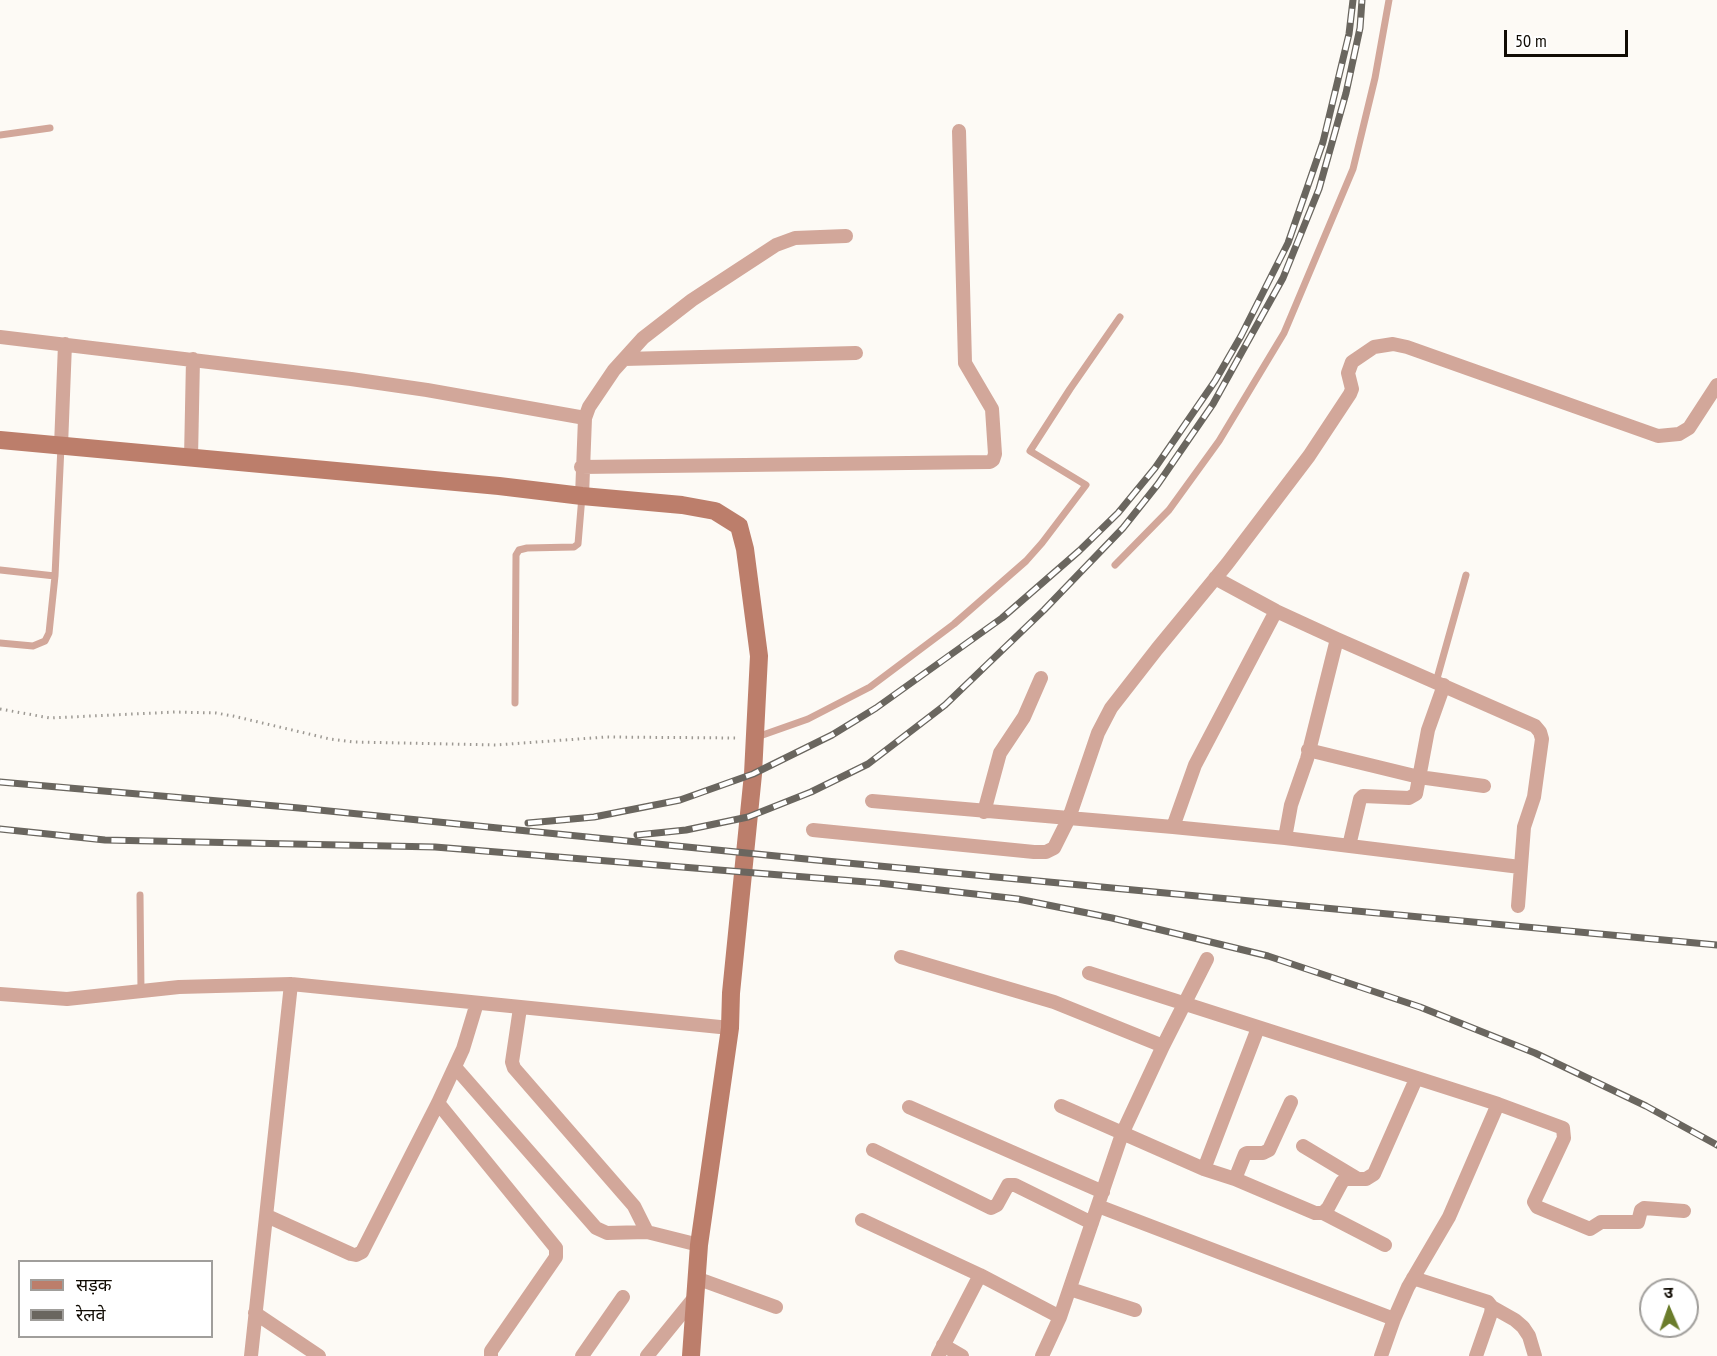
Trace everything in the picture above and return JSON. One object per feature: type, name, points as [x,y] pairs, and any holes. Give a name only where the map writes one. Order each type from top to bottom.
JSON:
[{"type":"street","points":[[582,466],[990,462],[993,460],[995,454],[992,409],[965,363],[959,131]]},
{"type":"street","points":[[582,496],[585,418],[589,407],[624,359],[660,323],[776,245],[795,238],[846,236]]},
{"type":"street","points":[[0,337],[193,359],[427,390],[585,418]]},
{"type":"street","points":[[61,446],[65,344]]},
{"type":"street","points":[[813,830],[1046,852],[1054,848],[1069,818],[1098,732],[1111,708],[1309,456],[1350,394],[1352,389],[1348,374],[1355,360],[1374,347],[1383,345],[1407,347],[1658,436],[1679,434],[1689,428],[1717,385]]},
{"type":"street","points":[[624,359],[856,353]]},
{"type":"street","points":[[191,458],[193,359]]},
{"type":"street","points":[[0,440],[682,505],[715,511],[739,526],[745,549],[759,656],[753,738],[753,774],[731,993],[730,1028],[699,1245],[691,1356]]},
{"type":"street","points":[[1215,578],[1337,639],[1535,726],[1542,739],[1541,751],[1534,797],[1524,827],[1518,906]]},
{"type":"street","points":[[1173,826],[1197,760],[1276,610]]},
{"type":"street","points":[[1285,838],[1291,805],[1337,639]]},
{"type":"street","points":[[984,812],[1000,753],[1024,717],[1041,678]]},
{"type":"street","points":[[1349,846],[1360,799],[1363,796],[1413,797],[1440,684]]},
{"type":"street","points":[[1308,750],[1419,777],[1484,786]]},
{"type":"street","points":[[872,801],[1173,826],[1520,867]]},
{"type":"street","points":[[901,957],[1054,1002],[1163,1046]]},
{"type":"street","points":[[1049,1354],[1122,1134],[1207,958]]},
{"type":"street","points":[[1089,973],[1498,1104],[1563,1128],[1564,1138],[1534,1202],[1537,1207],[1590,1229],[1601,1222],[1638,1222],[1641,1210],[1644,1208],[1684,1211]]},
{"type":"street","points":[[0,994],[67,999],[224,984],[291,984],[730,1028]]},
{"type":"street","points":[[251,1356],[291,984]]},
{"type":"street","points":[[267,1216],[351,1254],[356,1255],[362,1252],[455,1067],[477,1003]]},
{"type":"street","points":[[520,1008],[512,1062],[514,1068],[634,1206],[647,1232]]},
{"type":"street","points":[[1204,1169],[1258,1028]]},
{"type":"street","points":[[455,1067],[596,1228],[607,1233],[647,1232],[699,1245]]},
{"type":"street","points":[[1323,1213],[1342,1182],[1346,1179],[1371,1178],[1374,1174],[1416,1079]]},
{"type":"street","points":[[1235,1179],[1247,1153],[1263,1153],[1269,1150],[1291,1102]]},
{"type":"street","points":[[438,1103],[556,1248],[556,1257],[491,1351],[491,1356]]},
{"type":"street","points":[[1381,1356],[1394,1319],[1413,1278],[1449,1217],[1498,1104]]},
{"type":"street","points":[[1061,1106],[1204,1169],[1235,1179],[1316,1213],[1323,1213],[1385,1245]]},
{"type":"street","points":[[909,1107],[1103,1192]]},
{"type":"street","points":[[1303,1146],[1358,1179]]},
{"type":"street","points":[[873,1150],[991,1208],[997,1205],[1008,1185],[1015,1185],[1092,1223]]},
{"type":"street","points":[[1098,1206],[1394,1319]]},
{"type":"street","points":[[862,1220],[980,1275],[1060,1317]]},
{"type":"street","points":[[962,1356],[940,1351],[980,1275]]},
{"type":"street","points":[[696,1278],[776,1307]]},
{"type":"street","points":[[1413,1278],[1488,1302],[1523,1327],[1529,1336],[1535,1356]]},
{"type":"street","points":[[1070,1289],[1135,1310]]},
{"type":"street","points":[[582,1356],[623,1297]]},
{"type":"street","points":[[647,1356],[695,1297]]},
{"type":"street","points":[[1476,1356],[1492,1307]]},
{"type":"street","points":[[255,1313],[319,1356]]},
{"type":"lane","points":[[1115,565],[1169,510],[1220,441],[1284,333],[1353,169],[1375,78],[1389,0]]},
{"type":"lane","points":[[0,135],[50,128]]},
{"type":"lane","points":[[753,738],[808,719],[870,687],[954,624],[1026,561],[1042,543],[1086,485],[1030,452],[1120,317]]},
{"type":"lane","points":[[0,643],[33,646],[45,641],[49,633],[55,576],[61,446]]},
{"type":"lane","points":[[514,703],[516,555],[519,549],[578,544],[582,496]]},
{"type":"lane","points":[[0,570],[55,576]]},
{"type":"lane","points":[[1440,684],[1466,575]]},
{"type":"lane","points":[[140,895],[141,991]]},
{"type":"path","points":[[0,709],[50,718],[175,712],[216,713],[320,737],[353,742],[496,745],[606,738],[753,738]]},
{"type":"railway","points":[[528,823],[594,817],[680,800],[753,774],[832,735],[876,708],[1002,618],[1079,551],[1118,513],[1155,468],[1215,381],[1241,336],[1288,243],[1323,142],[1349,34],[1353,0]]},
{"type":"railway","points":[[637,835],[686,830],[748,817],[811,792],[868,764],[945,705],[1044,610],[1123,528],[1158,484],[1213,404],[1283,278],[1319,189],[1346,93],[1360,28],[1362,0]]},
{"type":"railway","points":[[0,782],[299,808],[826,861],[1717,945]]},
{"type":"railway","points":[[0,829],[105,840],[435,847],[879,883],[1018,899],[1112,918],[1268,956],[1420,1007],[1535,1053],[1646,1106],[1717,1145]]}]
